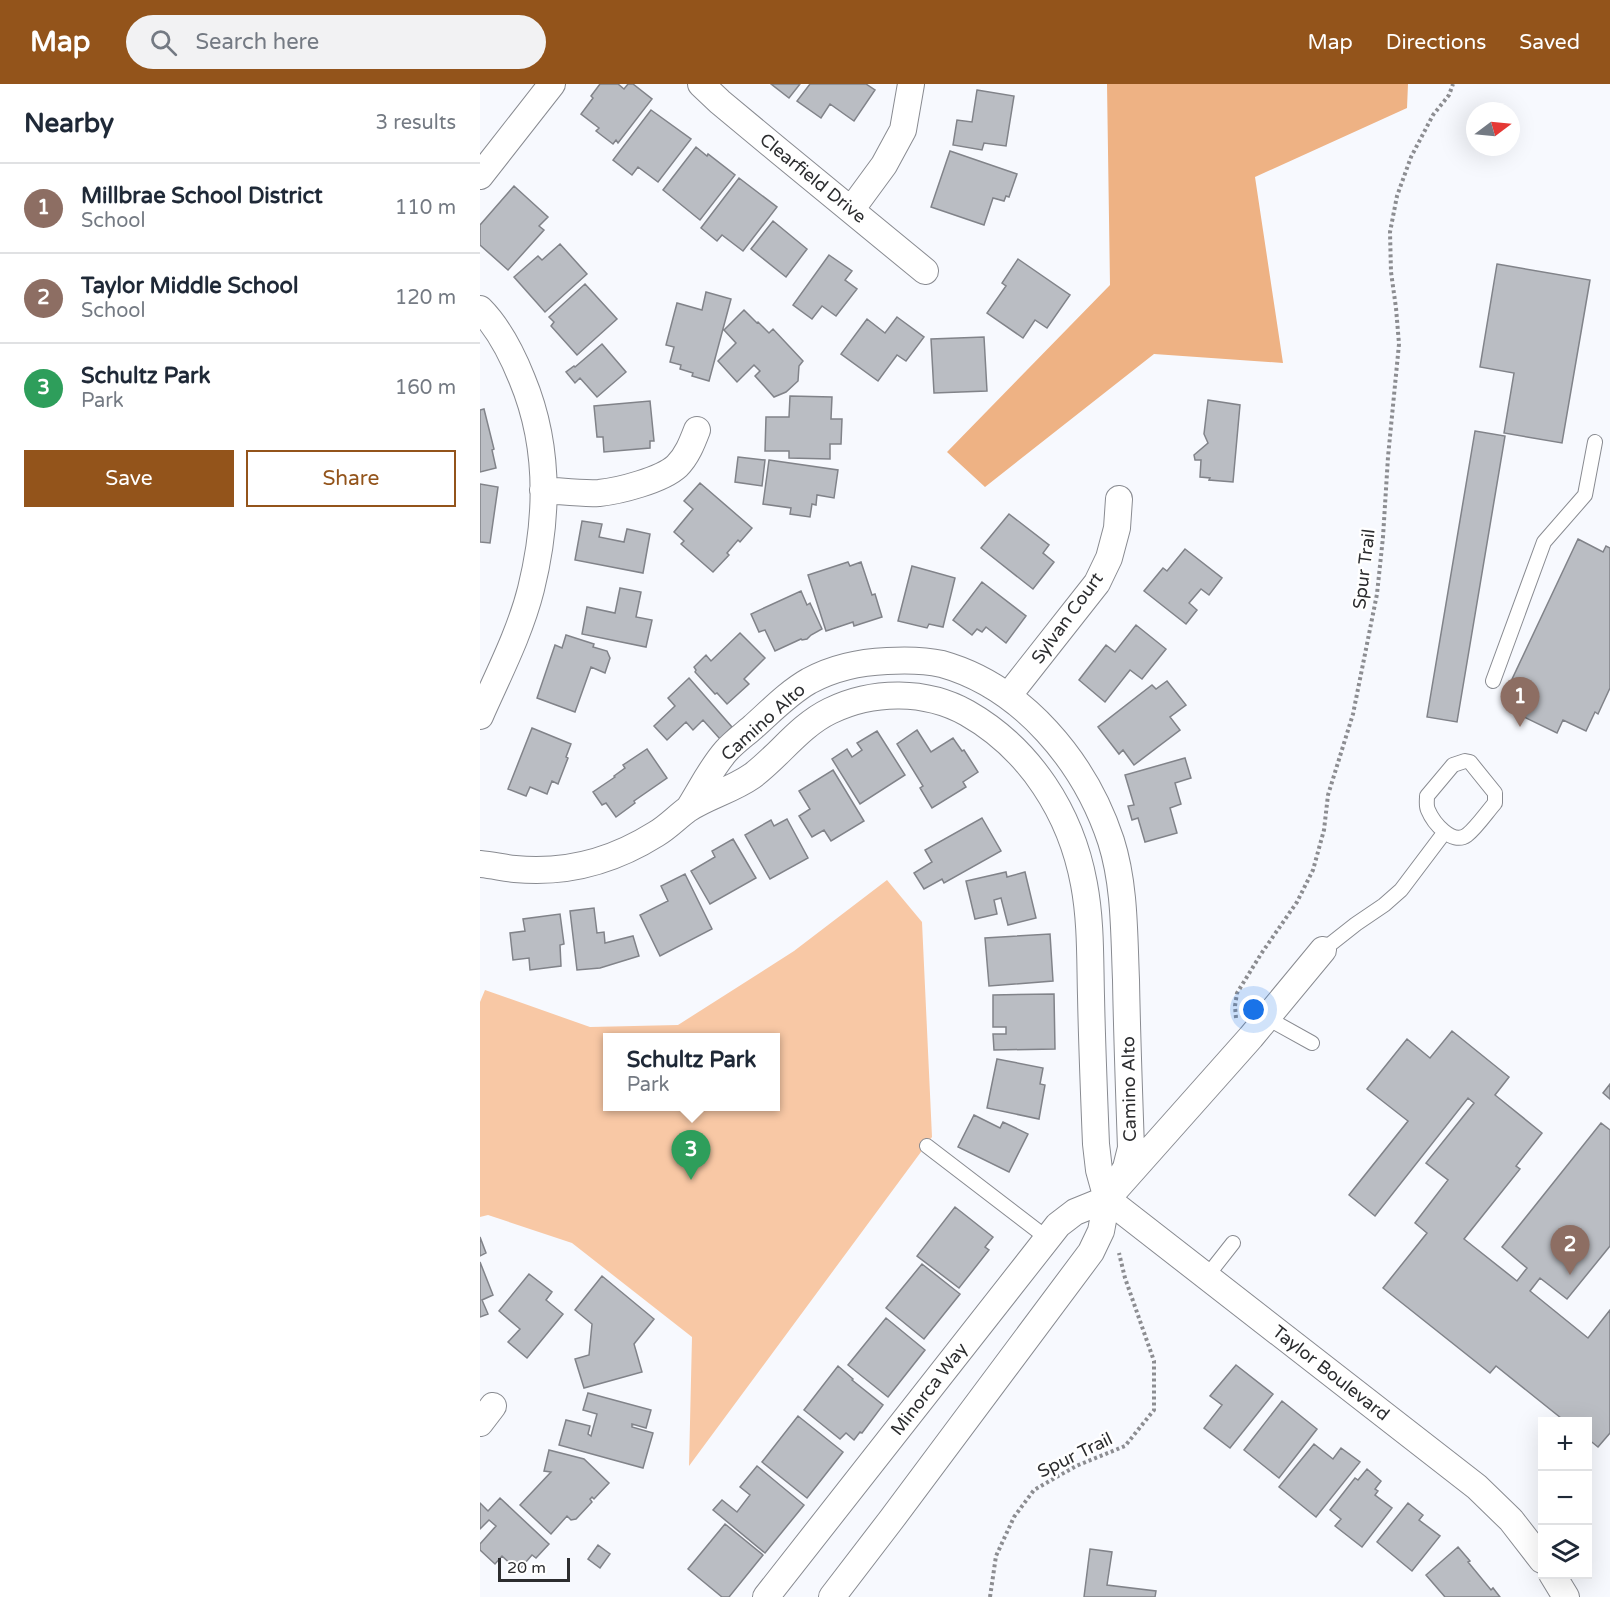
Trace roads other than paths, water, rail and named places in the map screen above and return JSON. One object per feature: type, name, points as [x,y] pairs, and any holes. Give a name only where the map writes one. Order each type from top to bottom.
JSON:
[{"type":"street","points":[[480,176],[552,84]]},
{"type":"street","name":"Clearfield Drive","points":[[701,84],[770,144],[925,271]]},
{"type":"street","points":[[851,210],[884,165],[903,130],[911,84]]},
{"type":"street","points":[[480,309],[512,354],[531,399],[541,442],[543,489],[540,541],[530,591],[514,637],[480,716]]},
{"type":"street","points":[[543,489],[599,493],[630,487],[654,479],[676,467],[689,450],[698,430]]},
{"type":"street","name":"Sylvan Court","points":[[1008,696],[1097,583],[1109,558],[1117,528],[1119,499]]},
{"type":"street","name":"Camino Alto","points":[[689,808],[727,751],[787,697],[809,681],[841,668],[874,661],[907,660],[940,664],[972,675],[1008,696],[1041,725],[1072,763],[1095,803],[1111,842],[1119,880],[1124,921],[1131,1148],[1126,1168],[1107,1198]]},
{"type":"street","name":"Camino Alto","points":[[480,864],[516,869],[558,869],[594,864],[625,852],[658,833],[689,808],[731,789],[753,775],[802,730],[827,712],[851,702],[878,696],[905,696],[932,699],[957,708],[988,725],[1016,749],[1043,783],[1064,818],[1077,852],[1088,923],[1096,1144],[1099,1170],[1107,1198]]},
{"type":"street","name":"Minorca Way","points":[[766,1597],[1058,1225],[1075,1212],[1107,1198],[1259,1027],[1323,950]]},
{"type":"street","points":[[832,1597],[1090,1252],[1101,1231],[1107,1198]]},
{"type":"street","name":"Taylor Boulevard","points":[[1107,1198],[1477,1487],[1511,1520],[1538,1555]]},
{"type":"street","points":[[1555,1579],[1566,1597]]},
{"type":"lane","points":[[1493,681],[1544,542],[1585,495],[1595,442]]},
{"type":"lane","points":[[1465,761],[1470,762],[1495,793],[1495,802],[1467,835],[1457,837],[1443,832],[1429,812],[1426,796],[1453,765],[1465,761]]},
{"type":"lane","points":[[1323,950],[1401,890],[1443,832]]},
{"type":"lane","points":[[1259,1027],[1312,1043]]},
{"type":"lane","points":[[927,1146],[1047,1238]]},
{"type":"lane","points":[[1207,1276],[1233,1243]]},
{"type":"place","name":"Millbrae School District","points":[[1520,727]]},
{"type":"place","name":"Schultz Park","points":[[691,1180]]},
{"type":"place","name":"Taylor Middle School","points":[[1570,1275]]}]
